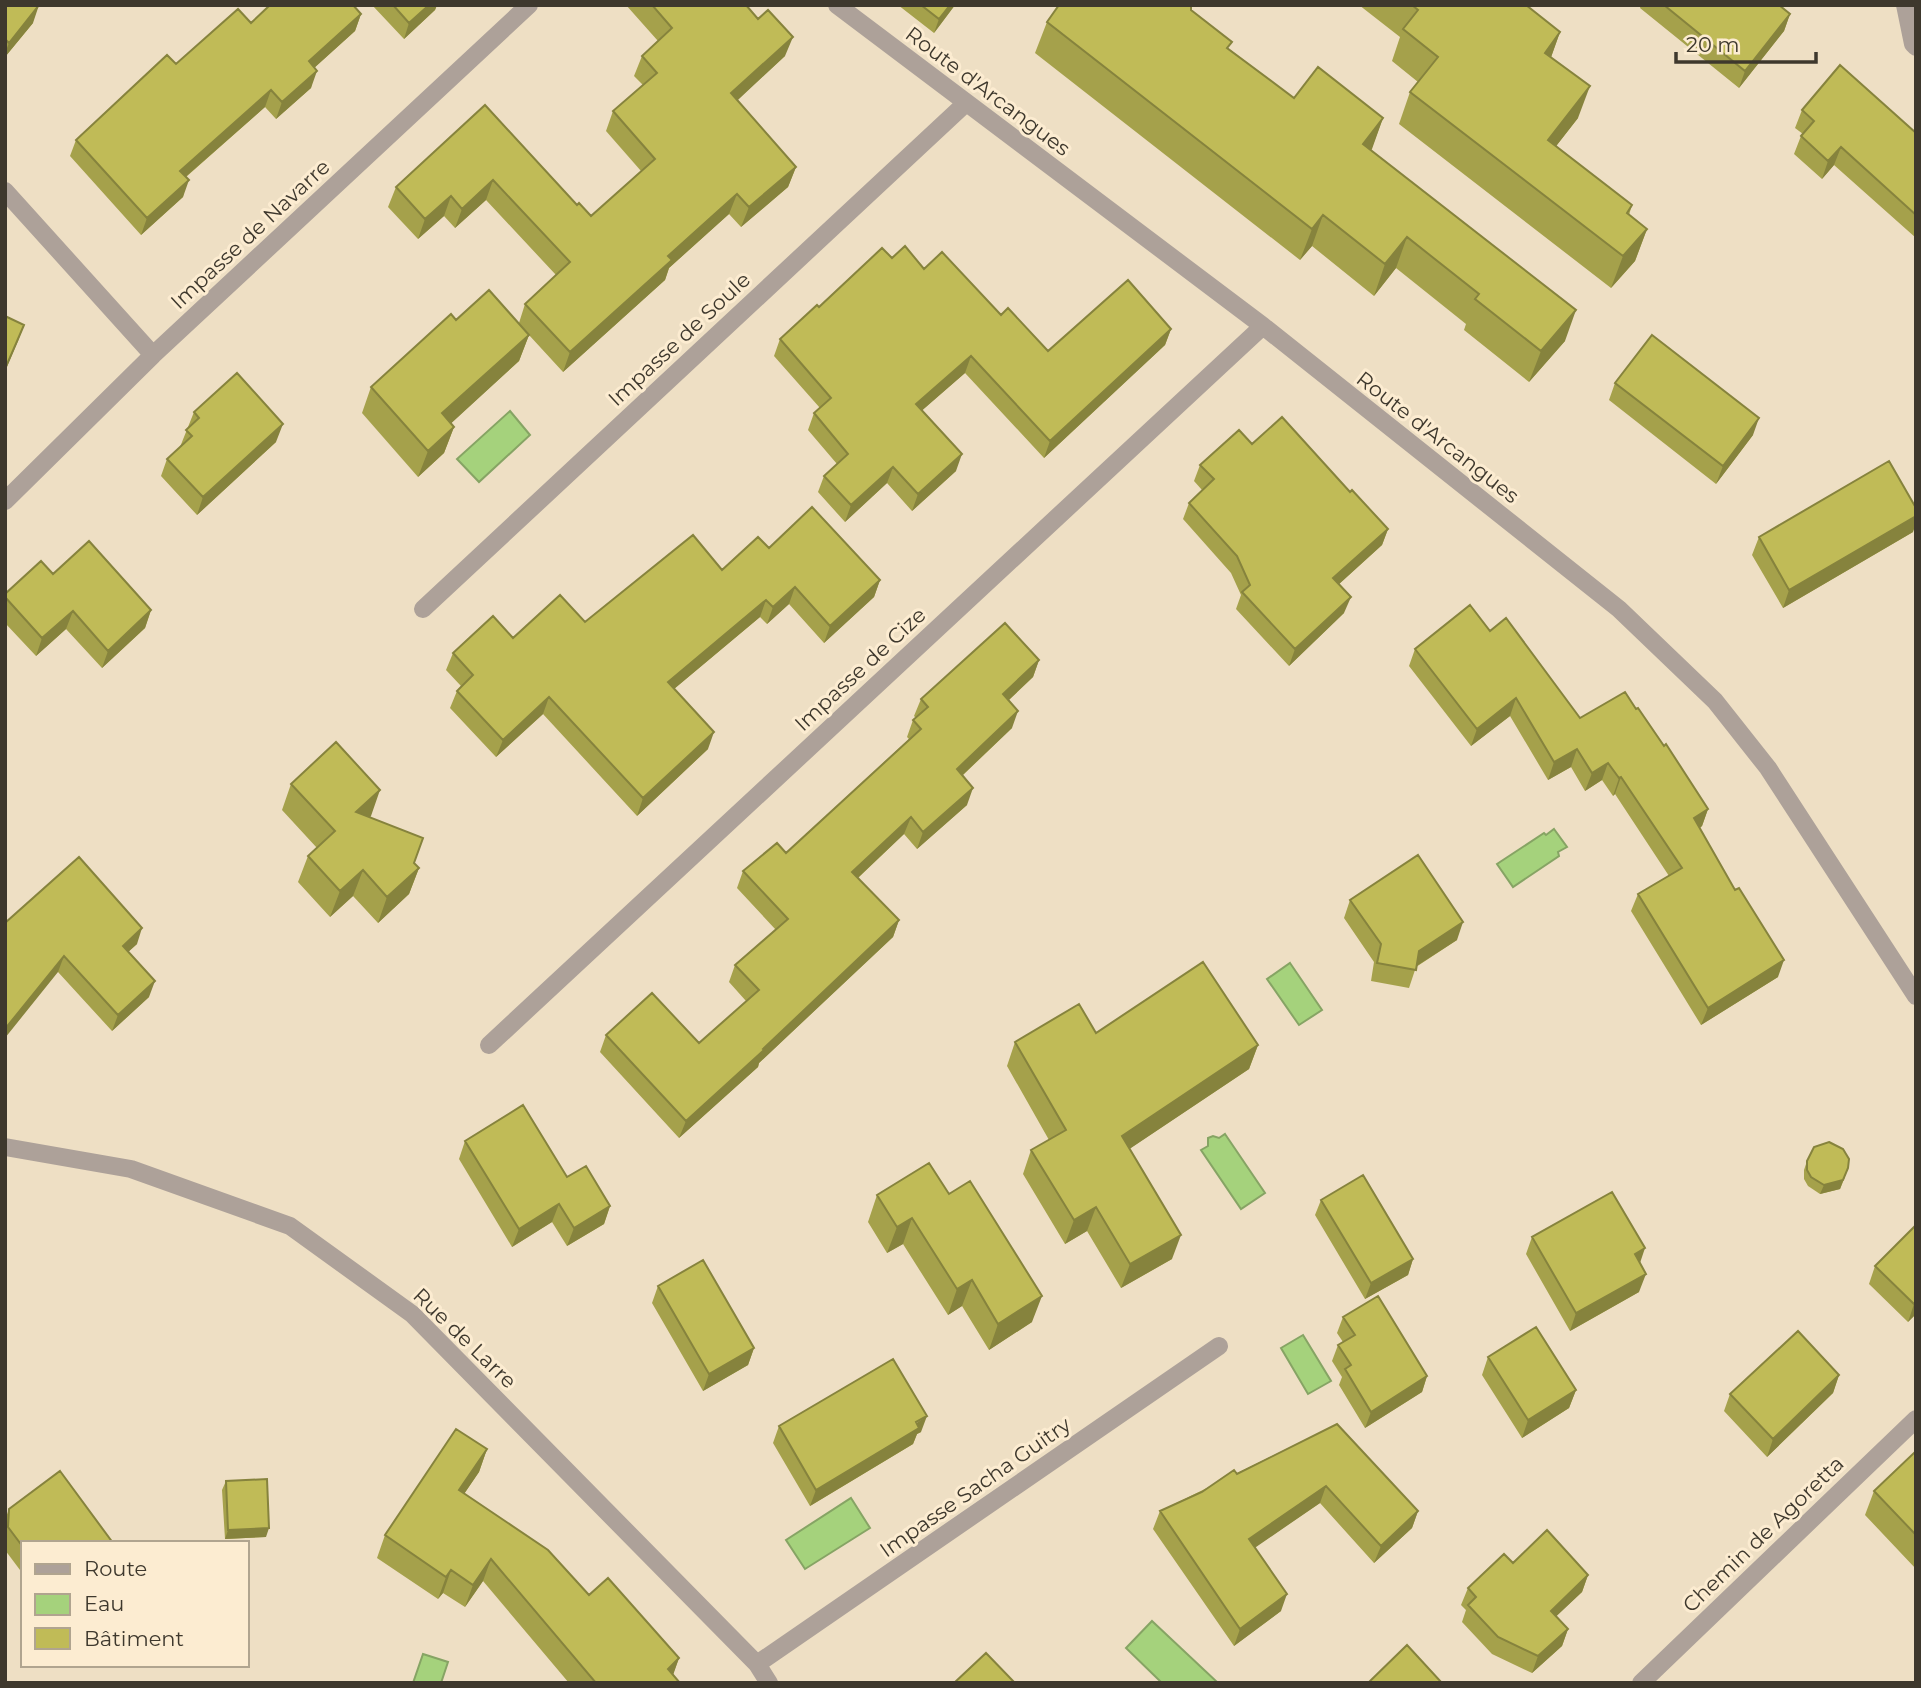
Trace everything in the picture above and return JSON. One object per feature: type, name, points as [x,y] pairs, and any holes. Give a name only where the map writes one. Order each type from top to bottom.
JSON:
[{"type":"street","name":"Impasse de Navarre","points":[[5,501],[153,355],[530,5]]},
{"type":"street","name":"Route d'Arcangues","points":[[837,5],[1263,327],[1619,609],[1715,701],[1768,768],[1916,996]]},
{"type":"street","points":[[1905,5],[1913,44],[1916,47]]},
{"type":"street","name":"Impasse de Soule","points":[[424,609],[966,103]]},
{"type":"street","points":[[5,191],[153,355]]},
{"type":"street","name":"Impasse de Cize","points":[[489,1045],[1263,327]]},
{"type":"street","name":"Rue de Larre","points":[[5,1147],[131,1169],[290,1226],[412,1314],[757,1664],[769,1683]]},
{"type":"street","name":"Impasse Sacha Guitry","points":[[757,1664],[1219,1346]]},
{"type":"street","name":"Chemin de Agoretta","points":[[1641,1683],[1916,1419]]},
{"type":"water","points":[[510,411],[530,435],[479,482],[457,459]]},
{"type":"water","points":[[1554,829],[1567,847],[1558,852],[1559,856],[1513,887],[1497,864]]},
{"type":"water","points":[[1290,963],[1322,1010],[1299,1025],[1267,979]]},
{"type":"water","points":[[1225,1134],[1265,1193],[1241,1209],[1201,1150],[1208,1146],[1208,1138],[1219,1138]]},
{"type":"water","points":[[1303,1335],[1331,1381],[1308,1394],[1281,1348]]},
{"type":"water","points":[[851,1498],[870,1528],[805,1569],[786,1540]]},
{"type":"water","points":[[1152,1621],[1217,1682],[1162,1683],[1126,1648]]},
{"type":"water","points":[[423,1654],[448,1662],[441,1683],[413,1683]]},
{"type":"building","points":[[5,5],[39,5],[9,43],[5,39]]},
{"type":"building","points":[[270,5],[353,5],[361,14],[309,61],[317,71],[282,102],[271,90],[180,171],[189,180],[147,218],[76,140],[167,55],[176,64],[238,9],[251,23]]},
{"type":"building","points":[[393,5],[429,5],[409,23]]},
{"type":"building","points":[[652,5],[746,5],[758,19],[768,10],[793,37],[731,93],[796,167],[749,207],[737,194],[668,256],[672,260],[570,352],[525,304],[570,262],[493,180],[462,209],[451,196],[425,219],[396,187],[485,105],[577,205],[579,203],[591,216],[655,159],[613,111],[657,73],[642,56],[672,28]]},
{"type":"building","points":[[921,5],[950,5],[939,19]]},
{"type":"building","points":[[1059,5],[1191,5],[1191,10],[1232,42],[1227,48],[1294,98],[1318,67],[1383,118],[1363,144],[1576,310],[1541,351],[1475,299],[1479,294],[1407,237],[1385,264],[1323,215],[1312,229],[1047,22]]},
{"type":"building","points":[[1412,5],[1526,5],[1560,32],[1545,53],[1590,86],[1548,140],[1632,205],[1627,213],[1647,229],[1623,256],[1410,92],[1438,57],[1403,29],[1418,10]]},
{"type":"building","points":[[1664,5],[1779,5],[1790,14],[1745,71]]},
{"type":"building","points":[[1840,65],[1916,133],[1916,215],[1841,147],[1828,161],[1801,136],[1814,121],[1802,110]]},
{"type":"building","points":[[905,246],[924,269],[942,252],[1001,315],[1008,308],[1048,351],[1128,280],[1171,329],[1050,441],[971,356],[916,404],[962,454],[918,494],[893,467],[851,505],[824,476],[848,454],[814,413],[831,398],[780,339],[882,248],[892,258]]},
{"type":"building","points":[[489,290],[529,335],[442,413],[454,427],[428,451],[371,387],[451,314],[456,320]]},
{"type":"building","points":[[5,316],[24,325],[5,369]]},
{"type":"building","points":[[1652,335],[1759,418],[1723,466],[1615,383]]},
{"type":"building","points":[[237,373],[283,424],[203,497],[167,459],[192,436],[186,430],[199,418],[194,412]]},
{"type":"building","points":[[1282,417],[1350,492],[1352,490],[1388,529],[1333,578],[1351,597],[1295,649],[1242,592],[1250,585],[1237,556],[1189,503],[1214,479],[1200,465],[1239,430],[1252,444]]},
{"type":"building","points":[[1889,461],[1916,508],[1916,516],[1789,590],[1759,537]]},
{"type":"building","points":[[812,507],[880,580],[830,626],[795,587],[773,607],[766,600],[668,682],[714,732],[643,798],[549,697],[503,740],[457,691],[473,675],[453,653],[493,616],[513,638],[560,595],[585,622],[693,535],[722,570],[758,537],[769,548]]},
{"type":"building","points":[[89,541],[151,610],[108,651],[73,611],[42,638],[5,597],[5,594],[41,561],[53,574]]},
{"type":"building","points":[[1470,605],[1490,631],[1506,618],[1580,718],[1625,692],[1664,746],[1666,744],[1708,809],[1694,818],[1735,890],[1739,888],[1784,960],[1708,1008],[1638,894],[1682,868],[1621,777],[1619,778],[1608,763],[1592,773],[1577,749],[1554,762],[1516,698],[1477,729],[1415,649]]},
{"type":"building","points":[[1005,623],[1039,660],[1003,694],[1018,711],[957,769],[973,788],[923,832],[911,817],[852,872],[899,920],[686,1121],[606,1035],[652,993],[699,1043],[759,990],[735,965],[788,919],[743,871],[777,843],[786,853],[921,729],[913,720],[928,707],[921,699]]},
{"type":"building","points":[[336,742],[380,790],[356,812],[423,838],[414,863],[419,868],[387,897],[363,870],[340,891],[308,856],[335,831],[291,784]]},
{"type":"building","points":[[1418,855],[1463,922],[1419,951],[1416,970],[1377,963],[1381,944],[1350,900]]},
{"type":"building","points":[[79,857],[142,928],[123,946],[155,981],[118,1015],[64,956],[5,1029],[5,923]]},
{"type":"building","points":[[1203,962],[1258,1045],[1122,1136],[1181,1235],[1130,1264],[1096,1207],[1074,1220],[1031,1150],[1066,1130],[1015,1042],[1079,1004],[1096,1033]]},
{"type":"building","points":[[523,1105],[567,1177],[586,1166],[610,1206],[574,1228],[559,1204],[519,1229],[465,1141]]},
{"type":"building","points":[[1829,1142],[1843,1149],[1849,1159],[1848,1168],[1843,1180],[1824,1185],[1811,1177],[1807,1170],[1807,1161],[1814,1147]]},
{"type":"building","points":[[929,1163],[949,1194],[970,1181],[1042,1296],[998,1324],[972,1280],[957,1289],[912,1218],[897,1227],[877,1195]]},
{"type":"building","points":[[1363,1175],[1413,1259],[1371,1283],[1321,1200]]},
{"type":"building","points":[[1612,1192],[1645,1248],[1635,1254],[1646,1274],[1576,1313],[1532,1237]]},
{"type":"building","points":[[1916,1225],[1916,1302],[1914,1304],[1875,1266]]},
{"type":"building","points":[[703,1260],[754,1348],[709,1374],[658,1286]]},
{"type":"building","points":[[1378,1296],[1427,1376],[1371,1412],[1345,1369],[1351,1365],[1338,1345],[1355,1335],[1343,1317]]},
{"type":"building","points":[[1536,1327],[1576,1390],[1528,1420],[1488,1357]]},
{"type":"building","points":[[1798,1331],[1839,1375],[1773,1439],[1730,1394]]},
{"type":"building","points":[[893,1359],[927,1416],[916,1422],[919,1428],[816,1490],[779,1426]]},
{"type":"building","points":[[1337,1424],[1418,1511],[1381,1546],[1326,1486],[1249,1539],[1287,1594],[1240,1629],[1160,1511],[1202,1492],[1234,1470],[1237,1474]]},
{"type":"building","points":[[456,1429],[487,1449],[459,1490],[548,1550],[589,1595],[608,1578],[679,1658],[668,1669],[680,1683],[596,1683],[491,1559],[473,1585],[451,1570],[446,1577],[385,1535]]},
{"type":"building","points":[[1916,1451],[1916,1535],[1874,1491]]},
{"type":"building","points":[[60,1471],[112,1541],[21,1541],[21,1544],[8,1527],[9,1509]]},
{"type":"building","points":[[267,1479],[269,1528],[228,1530],[226,1481]]},
{"type":"building","points":[[1547,1530],[1588,1575],[1551,1611],[1568,1629],[1538,1656],[1498,1637],[1468,1605],[1476,1597],[1468,1588],[1504,1554],[1513,1563]]},
{"type":"building","points":[[1407,1645],[1442,1683],[1368,1683]]},
{"type":"building","points":[[986,1653],[1015,1683],[954,1683]]}]
